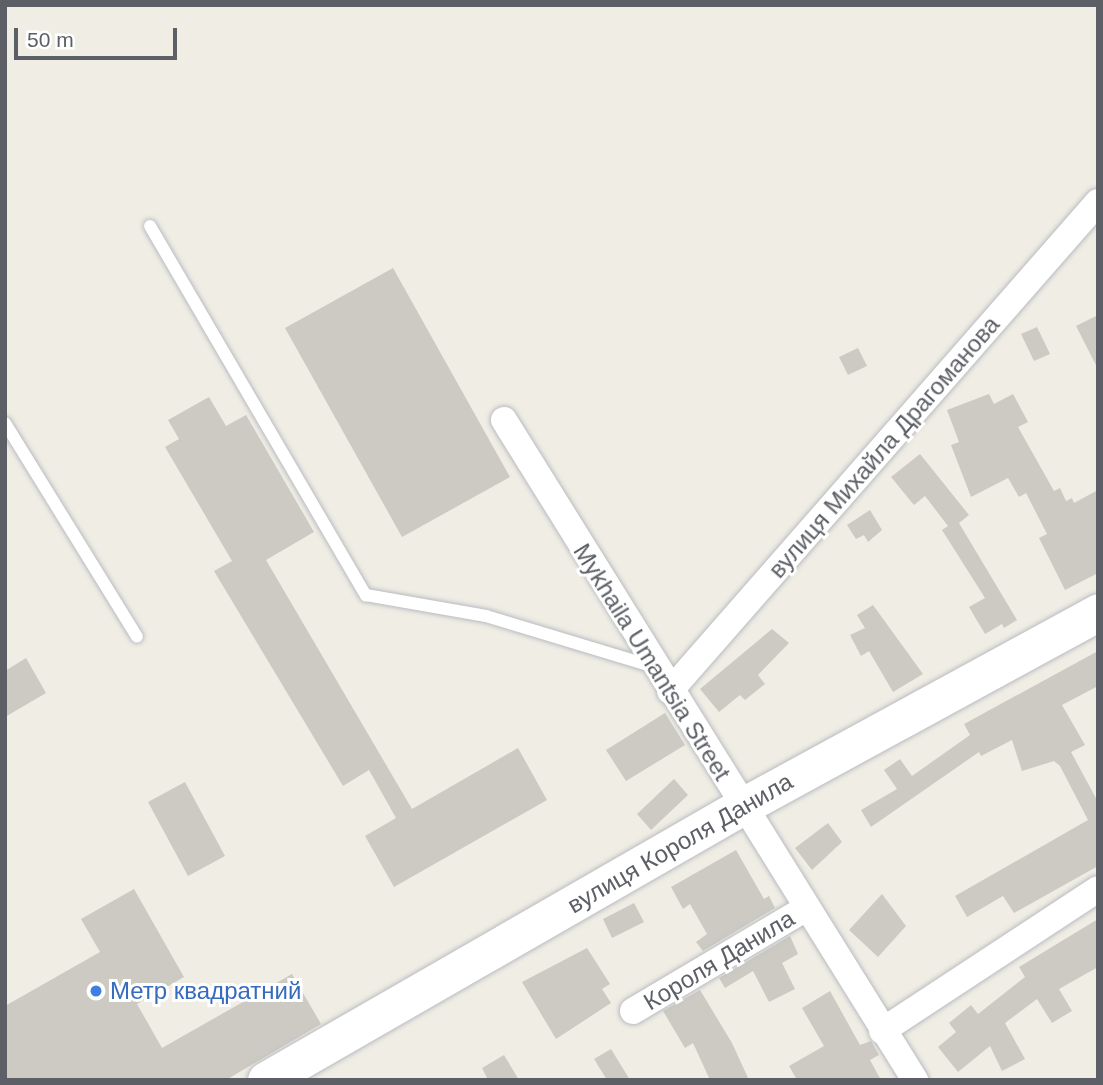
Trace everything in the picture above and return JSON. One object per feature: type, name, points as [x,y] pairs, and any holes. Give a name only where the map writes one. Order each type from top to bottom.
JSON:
[{"type":"main road","name":"вулиця Короля Данила","points":[[267,1080],[741,807],[1098,612]]},
{"type":"street","name":"вулиця Михайла Драгоманова","points":[[670,691],[1098,202]]},
{"type":"street","name":"Mykhaila Umantsia Street","points":[[504,420],[741,807],[881,1031],[915,1080]]},
{"type":"street","points":[[881,1031],[1098,889]]},
{"type":"street","name":"Короля Данила","points":[[633,1011],[805,909]]},
{"type":"lane","points":[[150,226],[366,595],[486,616],[656,667]]},
{"type":"lane","points":[[5,423],[138,637]]},
{"type":"building","points":[[393,268],[510,477],[402,537],[285,328]]},
{"type":"building","points":[[1098,315],[1098,369],[1076,326]]},
{"type":"building","points":[[1037,327],[1050,354],[1034,361],[1021,334]]},
{"type":"building","points":[[858,348],[867,366],[848,375],[839,357]]},
{"type":"building","points":[[989,394],[994,404],[1013,394],[1028,422],[1018,427],[1054,491],[1060,488],[1066,501],[1072,498],[1074,503],[1098,490],[1098,573],[1065,590],[1039,538],[1047,534],[1026,493],[1019,497],[1008,478],[971,497],[951,445],[959,442],[947,410]]},
{"type":"building","points":[[209,397],[226,426],[246,415],[314,532],[266,560],[412,809],[518,748],[547,800],[394,887],[365,836],[396,818],[369,770],[343,786],[214,571],[232,561],[165,447],[179,439],[168,420]]},
{"type":"building","points":[[920,454],[969,515],[959,523],[1017,620],[1004,628],[1002,624],[985,634],[969,607],[985,598],[942,530],[948,526],[925,496],[914,505],[891,477]]},
{"type":"building","points":[[870,510],[882,530],[868,542],[864,535],[856,539],[847,525]]},
{"type":"building","points":[[873,605],[923,674],[893,692],[869,651],[861,656],[850,635],[865,628],[857,615]]},
{"type":"building","points":[[772,629],[789,643],[758,675],[765,684],[745,700],[740,695],[719,712],[700,689]]},
{"type":"building","points":[[1098,651],[1098,686],[1062,705],[1085,745],[1071,752],[1098,802],[1098,866],[1014,913],[1003,896],[967,917],[955,896],[1088,820],[1060,766],[1054,761],[1022,771],[1012,740],[981,756],[979,752],[871,827],[861,810],[897,789],[884,770],[900,759],[912,776],[970,735],[964,724]]},
{"type":"building","points":[[26,658],[46,693],[5,717],[5,671]]},
{"type":"building","points":[[665,713],[685,745],[626,781],[606,750]]},
{"type":"building","points":[[674,779],[688,795],[651,830],[637,814]]},
{"type":"building","points":[[185,782],[225,856],[188,876],[148,802]]},
{"type":"building","points":[[828,823],[842,842],[812,870],[795,848]]},
{"type":"building","points":[[736,850],[764,899],[769,896],[775,908],[703,951],[696,942],[707,934],[690,904],[683,909],[671,887]]},
{"type":"building","name":"Метр квадратний","points":[[134,889],[184,977],[137,1004],[162,1048],[292,974],[321,1024],[226,1080],[5,1080],[5,1006],[100,952],[81,919]]},
{"type":"building","points":[[882,894],[906,926],[878,957],[849,930]]},
{"type":"building","points":[[634,903],[644,922],[612,938],[603,919]]},
{"type":"building","points":[[1098,919],[1098,967],[1059,989],[1072,1011],[1052,1023],[1037,999],[1005,1023],[1025,1059],[1002,1071],[990,1046],[958,1072],[938,1047],[956,1032],[949,1023],[971,1005],[978,1014],[1025,977],[1019,967]]},
{"type":"building","points":[[790,936],[798,954],[782,963],[795,989],[769,1002],[753,971],[725,988],[719,978]]},
{"type":"building","points":[[587,948],[610,984],[602,989],[611,1003],[556,1039],[522,982]]},
{"type":"building","points":[[700,990],[732,1043],[749,1080],[710,1080],[693,1043],[685,1048],[663,1011]]},
{"type":"building","points":[[830,991],[860,1045],[871,1041],[879,1055],[870,1060],[881,1080],[797,1080],[789,1066],[824,1046],[802,1008]]},
{"type":"building","points":[[611,1049],[630,1080],[607,1080],[594,1059]]},
{"type":"building","points":[[504,1055],[519,1080],[488,1080],[482,1068]]},
{"type":"place","name":"Метр квадратний","points":[[96,991]]}]
